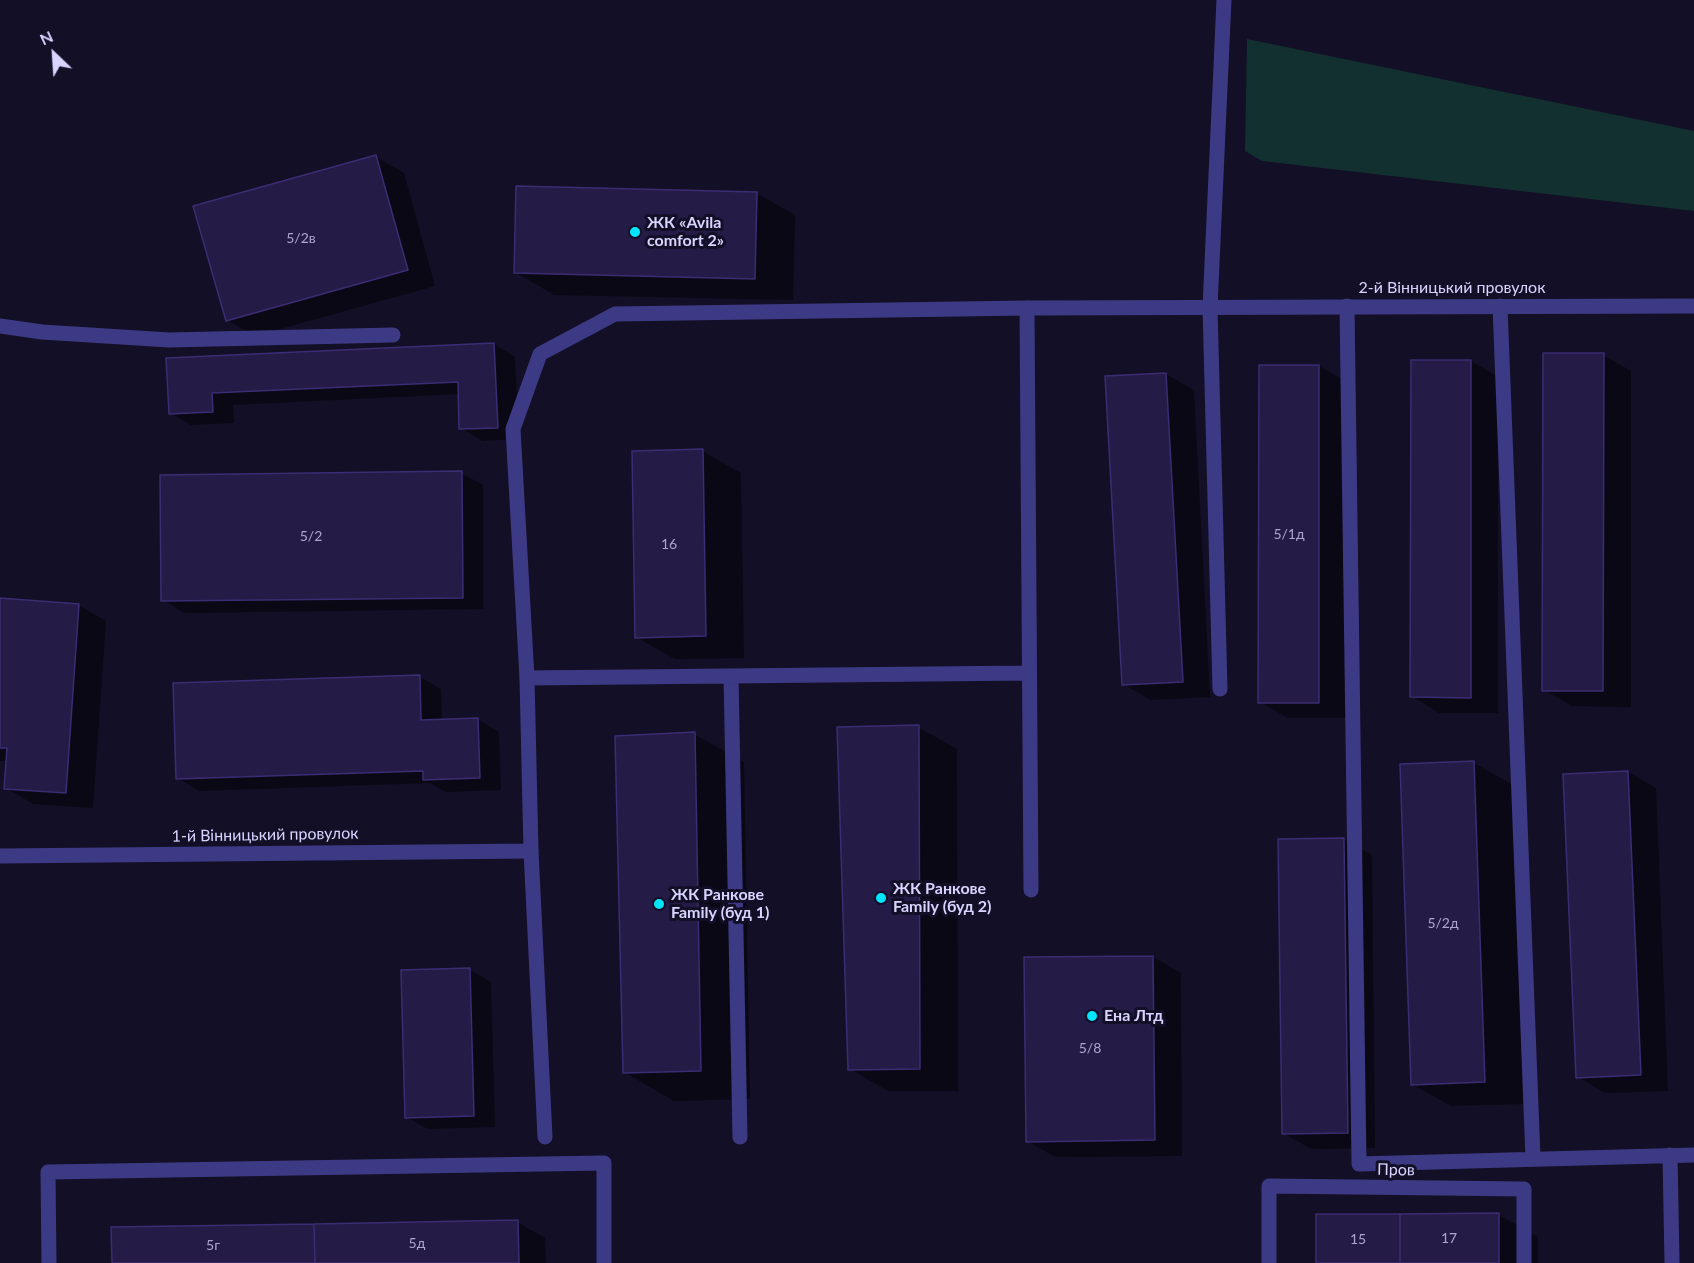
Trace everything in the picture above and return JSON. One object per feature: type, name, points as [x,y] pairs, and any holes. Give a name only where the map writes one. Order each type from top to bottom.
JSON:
[{"type":"street","points":[[1220,688],[1210,307],[1224,0]]},
{"type":"street","points":[[1347,306],[1359,1164],[1694,1155]]},
{"type":"street","points":[[1500,306],[1533,1158]]},
{"type":"street","name":"2-й Вінницький провулок","points":[[545,1137],[531,851],[527,678],[513,429],[540,354],[615,314],[1027,308],[1694,306]]},
{"type":"street","points":[[1027,308],[1031,890]]},
{"type":"street","points":[[0,326],[42,332],[169,340],[393,335]]},
{"type":"street","points":[[527,678],[1029,673]]},
{"type":"street","points":[[731,676],[740,1137]]},
{"type":"street","name":"1-й Вінницький провулок","points":[[0,856],[531,851]]},
{"type":"street","points":[[1670,1155],[1672,1263]]},
{"type":"street","points":[[49,1263],[48,1172],[604,1163],[604,1263]]},
{"type":"street","name":"Пров","points":[[1269,1263],[1269,1186],[1524,1189],[1524,1263]]},
{"type":"green space","points":[[1247,39],[1694,131],[1694,211],[1262,161],[1245,151]]},
{"type":"building","points":[[376,155],[408,270],[226,321],[193,206]]},
{"type":"building","name":"ЖК «Avila comfort 2»","points":[[516,186],[757,192],[755,279],[514,273]]},
{"type":"building","points":[[494,343],[498,428],[459,429],[458,382],[212,393],[213,412],[169,414],[166,358]]},
{"type":"building","points":[[1543,353],[1604,353],[1603,691],[1542,691]]},
{"type":"building","points":[[1411,360],[1471,360],[1471,698],[1410,697]]},
{"type":"building","points":[[1259,365],[1319,365],[1319,703],[1258,703]]},
{"type":"building","points":[[1166,373],[1183,682],[1122,685],[1105,376]]},
{"type":"building","points":[[703,449],[706,636],[635,638],[632,451]]},
{"type":"building","points":[[462,471],[463,598],[161,601],[160,475]]},
{"type":"building","points":[[0,598],[79,604],[66,793],[4,789],[7,748],[0,748]]},
{"type":"building","points":[[420,675],[421,720],[478,718],[480,778],[423,780],[423,771],[176,779],[173,683]]},
{"type":"building","name":"ЖК Ранкове Family (буд 2)","points":[[919,725],[920,1069],[848,1070],[837,727]]},
{"type":"building","name":"ЖК Ранкове Family (буд 1)","points":[[695,732],[701,1071],[623,1073],[615,736]]},
{"type":"building","points":[[1474,761],[1485,1082],[1411,1085],[1400,764]]},
{"type":"building","points":[[1628,771],[1641,1075],[1576,1078],[1563,774]]},
{"type":"building","points":[[1344,838],[1348,1133],[1282,1134],[1278,839]]},
{"type":"building","points":[[1153,956],[1155,1140],[1026,1142],[1024,957]]},
{"type":"building","points":[[470,968],[474,1116],[405,1118],[401,970]]},
{"type":"building","points":[[1499,1213],[1499,1263],[1400,1263],[1400,1214]]},
{"type":"building","points":[[1316,1214],[1400,1214],[1400,1263],[1316,1263]]},
{"type":"building","points":[[518,1220],[519,1263],[315,1263],[314,1224]]},
{"type":"building","points":[[314,1224],[315,1263],[112,1263],[111,1227]]},
{"type":"place","name":"ЖК «Avila comfort 2»","points":[[635,232]]},
{"type":"place","name":"ЖК Ранкове Family (буд 2)","points":[[881,898]]},
{"type":"place","name":"ЖК Ранкове Family (буд 1)","points":[[659,904]]},
{"type":"place","name":"Ена Лтд","points":[[1092,1016]]}]
